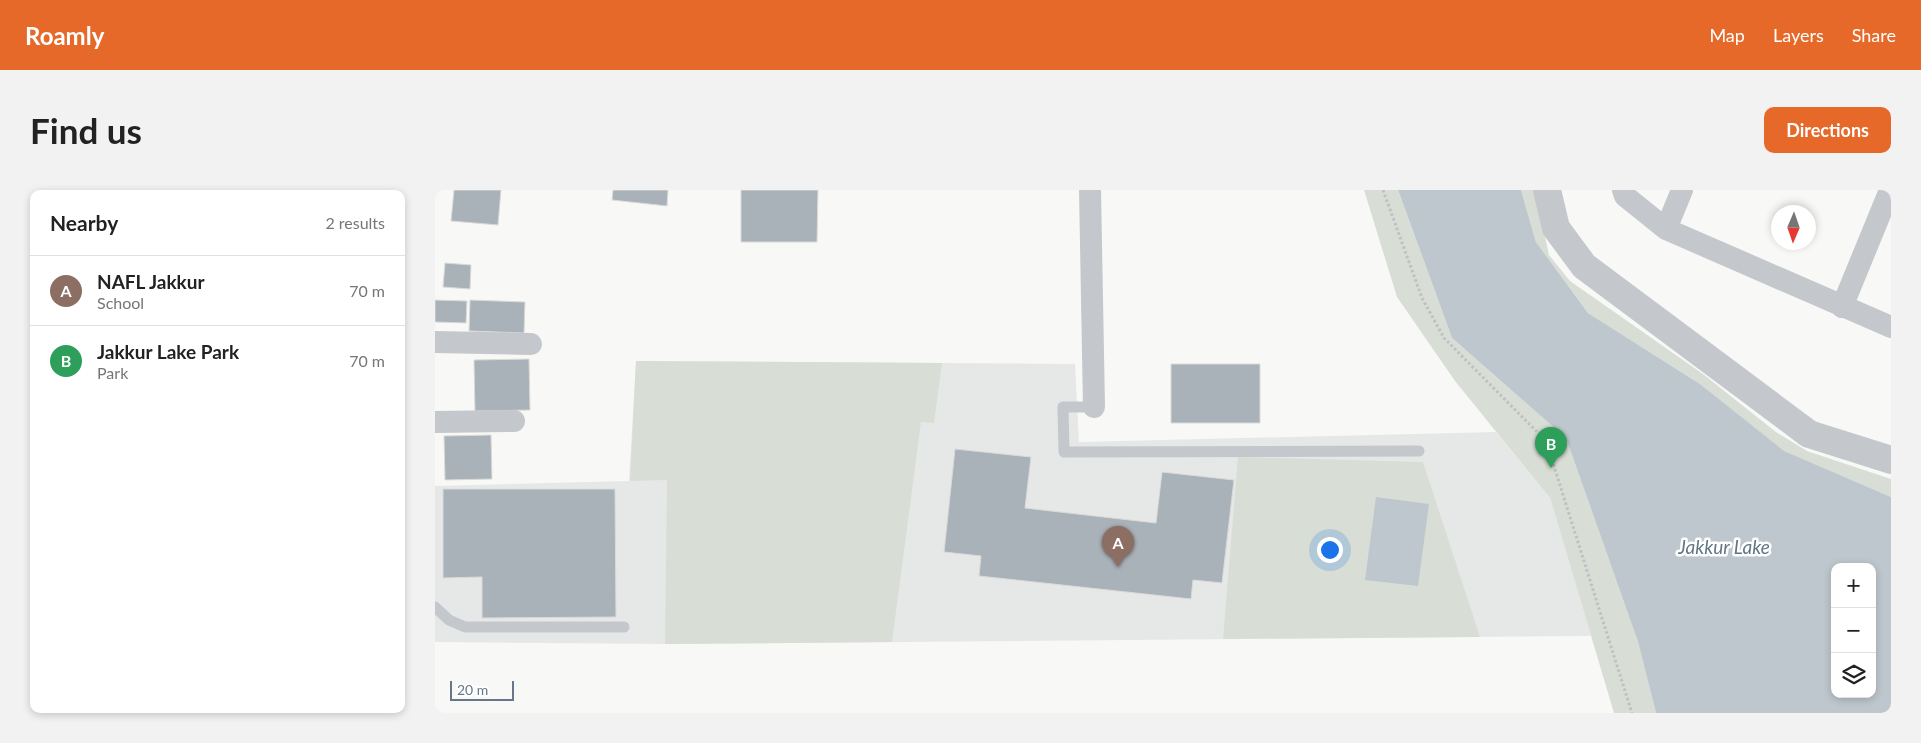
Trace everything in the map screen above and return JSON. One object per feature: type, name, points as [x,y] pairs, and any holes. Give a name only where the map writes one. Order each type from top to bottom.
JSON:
[{"type":"street","points":[[1090,190],[1094,407]]},
{"type":"street","points":[[1547,190],[1556,228],[1584,266],[1809,434],[1891,460]]},
{"type":"street","points":[[1623,190],[1625,196],[1666,229],[1891,327]]},
{"type":"street","points":[[1666,229],[1682,190]]},
{"type":"street","points":[[1842,307],[1890,190]]},
{"type":"street","points":[[435,342],[531,344]]},
{"type":"street","points":[[435,422],[514,421]]},
{"type":"lane","points":[[1094,407],[1063,407],[1064,452],[1419,451]]},
{"type":"lane","points":[[435,607],[449,620],[465,627],[624,627]]},
{"type":"path","points":[[1383,190],[1421,298],[1445,338],[1546,441],[1632,713]]},
{"type":"shaded area","points":[[1364,190],[1398,190],[1452,338],[1566,438],[1638,642],[1656,713],[1614,713],[1550,498],[1455,381],[1397,297]]},
{"type":"shaded area","points":[[1521,190],[1535,190],[1549,255],[1570,281],[1703,374],[1776,432],[1807,451],[1891,479],[1891,497],[1783,451],[1700,384],[1588,313],[1536,242]]},
{"type":"shaded area","points":[[636,361],[1075,364],[1079,442],[1496,432],[1550,498],[1591,636],[665,644],[435,642],[435,486],[629,481]]},
{"type":"shaded area","points":[[636,361],[942,363],[934,423],[921,422],[892,642],[665,644],[667,480],[630,481]]},
{"type":"shaded area","points":[[1238,457],[1423,462],[1480,637],[1223,639]]},
{"type":"water","name":"Jakkur Lake","points":[[1398,190],[1521,190],[1536,242],[1588,313],[1700,384],[1784,451],[1891,497],[1891,713],[1656,713],[1638,642],[1566,438],[1452,338]]},
{"type":"water","points":[[1376,497],[1429,504],[1418,586],[1365,580]]},
{"type":"building","points":[[454,190],[501,190],[498,225],[451,221]]},
{"type":"building","points":[[613,190],[668,190],[667,206],[612,200]]},
{"type":"building","points":[[741,190],[818,190],[817,242],[741,242]]},
{"type":"building","points":[[445,263],[471,265],[470,289],[443,287]]},
{"type":"building","points":[[435,300],[467,301],[466,323],[435,322]]},
{"type":"building","points":[[470,300],[525,302],[524,333],[469,331]]},
{"type":"building","points":[[529,359],[530,410],[475,411],[474,360]]},
{"type":"building","points":[[1171,364],[1260,364],[1260,423],[1171,423]]},
{"type":"building","points":[[491,435],[492,479],[445,480],[444,436]]},
{"type":"building","points":[[955,449],[1031,457],[1025,508],[1156,523],[1162,472],[1234,480],[1222,583],[1193,580],[1191,599],[979,576],[981,556],[944,552]]},
{"type":"building","points":[[443,489],[615,489],[616,617],[482,618],[482,577],[443,578]]},
{"type":"place","name":"Jakkur Lake Park","points":[[1551,468]]},
{"type":"place","name":"NAFL Jakkur","points":[[1118,567]]}]
